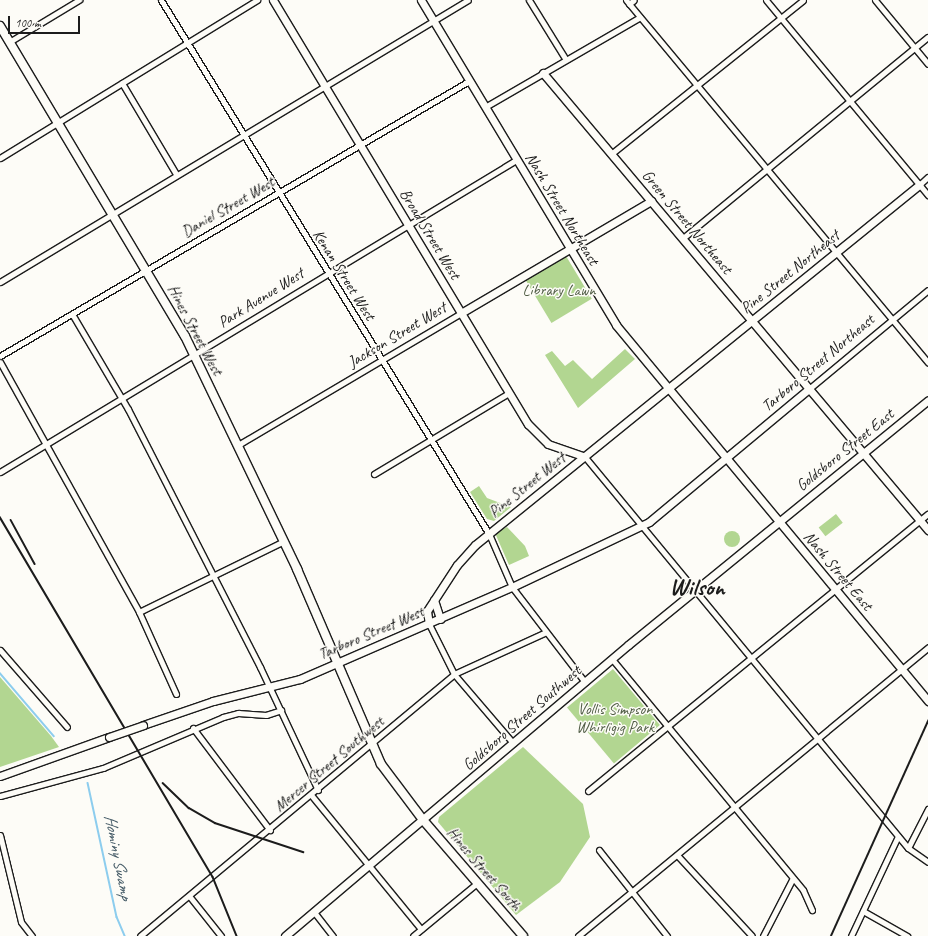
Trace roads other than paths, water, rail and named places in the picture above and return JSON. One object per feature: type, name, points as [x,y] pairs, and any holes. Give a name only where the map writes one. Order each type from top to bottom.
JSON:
[{"type":"main road","name":"Hines Street West","points":[[0,26],[5,38],[146,270],[194,355],[284,541],[338,662],[371,746]]},
{"type":"main road","name":"Hines Street South","points":[[371,746],[391,779],[523,936]]},
{"type":"street","points":[[5,38],[78,0]]},
{"type":"street","name":"Kenan Street West","points":[[161,0],[327,273],[489,534],[512,587],[585,682]]},
{"type":"street","points":[[0,158],[257,0]]},
{"type":"street","name":"Broad Street West","points":[[273,0],[509,394],[541,438],[558,450],[585,457]]},
{"type":"street","name":"Nash Street Northeast","points":[[421,0],[616,325],[670,388],[727,459]]},
{"type":"street","points":[[0,282],[176,174],[468,0]]},
{"type":"street","points":[[529,0],[566,60]]},
{"type":"street","points":[[634,0],[628,2],[928,363]]},
{"type":"street","points":[[766,0],[928,195]]},
{"type":"street","points":[[611,154],[698,86],[803,0]]},
{"type":"street","points":[[875,0],[928,64]]},
{"type":"street","points":[[485,107],[640,17]]},
{"type":"street","points":[[683,238],[765,168],[928,36]]},
{"type":"street","name":"Green Street Northeast","points":[[543,73],[810,388],[928,530]]},
{"type":"street","name":"Daniel Street West","points":[[0,356],[469,81]]},
{"type":"street","points":[[122,83],[176,174]]},
{"type":"street","name":"Park Avenue West","points":[[0,472],[516,160]]},
{"type":"street","name":"Pine Street Northeast","points":[[670,388],[928,177]]},
{"type":"street","name":"Jackson Street West","points":[[238,445],[651,201]]},
{"type":"street","name":"Tarboro Street Northeast","points":[[727,459],[928,290]]},
{"type":"street","points":[[72,314],[121,399],[213,575],[281,710],[318,790]]},
{"type":"street","points":[[0,362],[48,443],[139,612],[176,694]]},
{"type":"street","name":"Pine Street West","points":[[429,624],[427,611],[461,560],[489,534],[670,388]]},
{"type":"street","points":[[374,474],[509,394]]},
{"type":"street","name":"Goldsboro Street East","points":[[779,522],[928,400]]},
{"type":"street","points":[[585,457],[908,848],[928,862]]},
{"type":"street","name":"Nash Street East","points":[[727,459],[928,701]]},
{"type":"street","name":"Tarboro Street West","points":[[0,776],[213,701],[271,690],[429,624],[512,587],[642,525],[727,459]]},
{"type":"street","points":[[588,792],[666,726],[836,590],[928,514]]},
{"type":"street","name":"Goldsboro Street Southwest","points":[[285,936],[424,820],[612,659],[696,592],[779,522]]},
{"type":"street","points":[[139,612],[284,541]]},
{"type":"street","points":[[434,600],[434,611],[440,618]]},
{"type":"street","points":[[429,624],[454,674],[513,743]]},
{"type":"street","name":"Mercer Street Southwest","points":[[140,936],[190,897],[312,796],[454,674],[546,632]]},
{"type":"street","points":[[578,936],[928,647]]},
{"type":"street","points":[[0,650],[68,727]]},
{"type":"street","points":[[612,659],[793,878],[812,910]]},
{"type":"street","points":[[0,796],[103,768],[193,728],[238,713],[266,715],[281,710]]},
{"type":"street","points":[[193,728],[270,830]]},
{"type":"street","points":[[312,796],[421,929]]},
{"type":"street","points":[[908,848],[928,808]]},
{"type":"street","points":[[0,835],[21,922],[32,936]]},
{"type":"street","points":[[851,936],[898,836]]},
{"type":"street","points":[[599,850],[667,936]]},
{"type":"street","points":[[677,855],[752,936]]},
{"type":"street","points":[[763,936],[793,878]]},
{"type":"street","points":[[412,936],[478,883]]},
{"type":"street","points":[[190,897],[221,936]]},
{"type":"street","points":[[863,910],[907,936]]},
{"type":"street","points":[[314,912],[333,936]]},
{"type":"waterway","name":"Hominy Swamp","points":[[0,673],[54,736]]},
{"type":"waterway","name":"Hominy Swamp","points":[[88,783],[117,917],[125,936]]},
{"type":"railway","points":[[0,517],[213,877],[237,936]]},
{"type":"railway","points":[[11,520],[35,564]]},
{"type":"railway","points":[[831,936],[928,721]]},
{"type":"railway","points":[[163,783],[189,808],[215,823],[303,852]]},
{"type":"district","name":"Wilson","points":[[697,588]]},
{"type":"park label","name":"Library Lawn","points":[[559,290]]},
{"type":"park label","name":"Vollis Simpson Whirligig Park","points":[[615,718]]}]
